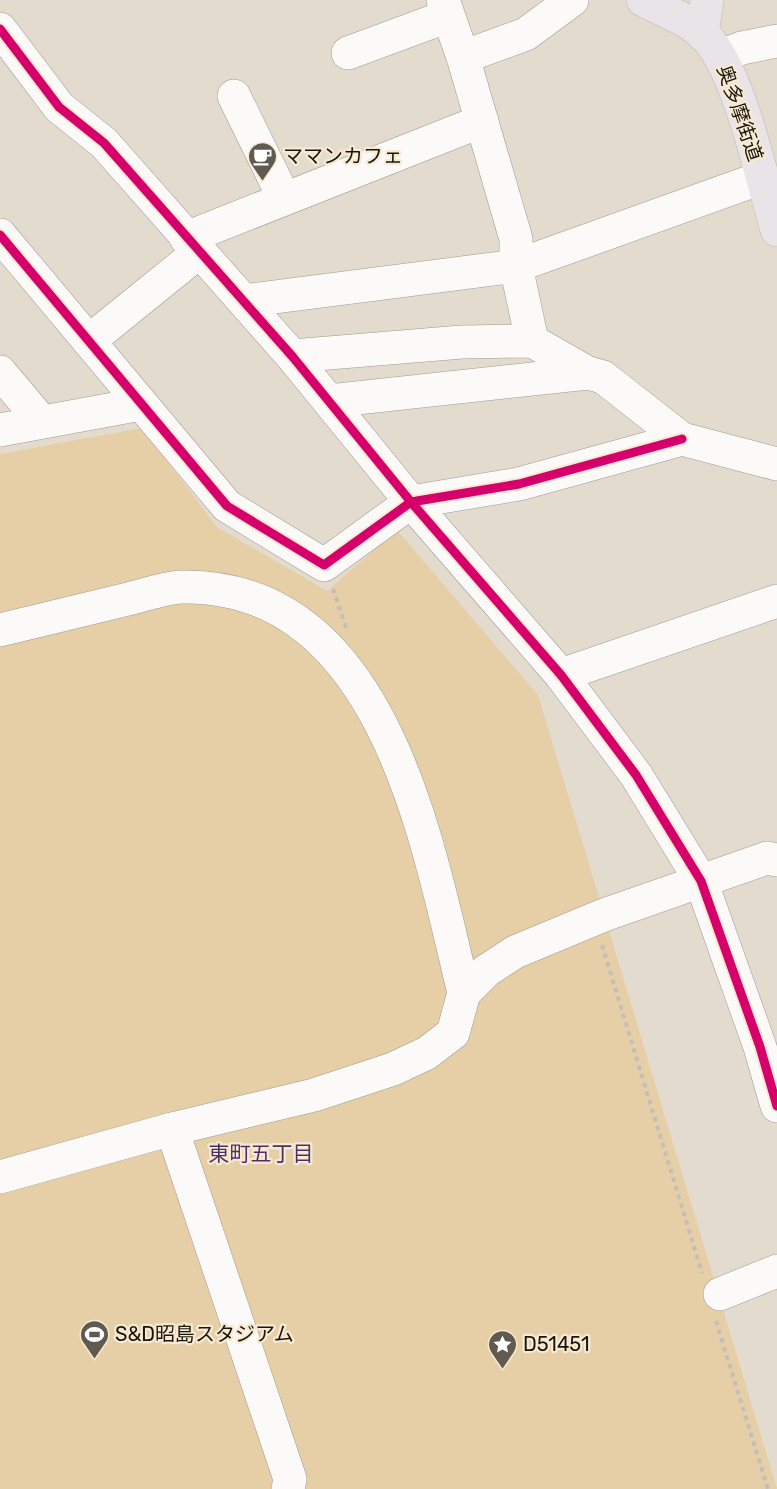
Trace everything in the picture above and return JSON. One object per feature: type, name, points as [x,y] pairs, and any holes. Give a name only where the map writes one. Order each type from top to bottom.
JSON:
[{"type":"main road","points":[[644,0],[712,45]]},
{"type":"main road","points":[[707,0],[712,45]]},
{"type":"main road","name":"奥多摩街道","points":[[712,45],[739,101],[777,231]]},
{"type":"street","points":[[464,57],[526,33],[572,0]]},
{"type":"street","points":[[348,53],[446,8],[464,57],[516,239],[516,267],[532,341]]},
{"type":"street","points":[[0,30],[59,107],[104,143],[244,300],[411,502],[561,675],[636,775],[701,881],[768,1044],[777,1106]]},
{"type":"street","points":[[712,45],[742,48],[777,41]]},
{"type":"street","points":[[234,96],[284,198]]},
{"type":"street","points":[[89,341],[193,245],[284,198],[482,121]]},
{"type":"street","points":[[244,300],[516,267],[761,178]]},
{"type":"street","points":[[0,236],[226,506],[324,565],[411,502],[519,484],[682,439]]},
{"type":"street","points":[[292,357],[462,342],[532,341],[588,373],[603,377],[682,439],[777,464]]},
{"type":"street","points":[[0,372],[42,422]]},
{"type":"street","points":[[329,401],[588,373]]},
{"type":"street","points":[[0,430],[141,404]]},
{"type":"street","points":[[0,630],[180,587],[247,594],[295,619],[328,646],[376,713],[424,830],[464,993],[453,1033],[427,1053],[393,1069],[314,1095],[172,1129],[0,1177]]},
{"type":"street","points":[[561,675],[777,601]]},
{"type":"street","points":[[464,993],[486,971],[515,952],[774,852]]},
{"type":"street","points":[[172,1129],[291,1486]]},
{"type":"street","points":[[712,1293],[777,1271]]},
{"type":"path","points":[[599,918],[712,1293],[768,1489]]},
{"type":"shaded area","points":[[142,428],[217,527],[327,591],[397,530],[538,695],[777,1489],[0,1489],[0,454]]},
{"type":"cycle path","points":[[0,29],[59,107],[104,143],[292,356],[411,502],[561,675],[636,775],[701,881],[760,1047],[777,1106]]},
{"type":"cycle path","points":[[0,235],[227,506],[324,565],[411,502],[519,484],[682,439]]},
{"type":"place","name":"ママンカフェ","points":[[262,182]]},
{"type":"place","name":"S&D昭島スタジアム","points":[[94,1360]]},
{"type":"place","name":"D51451","points":[[502,1370]]},
{"type":"district","name":"東町五丁目","points":[[261,1154]]}]
